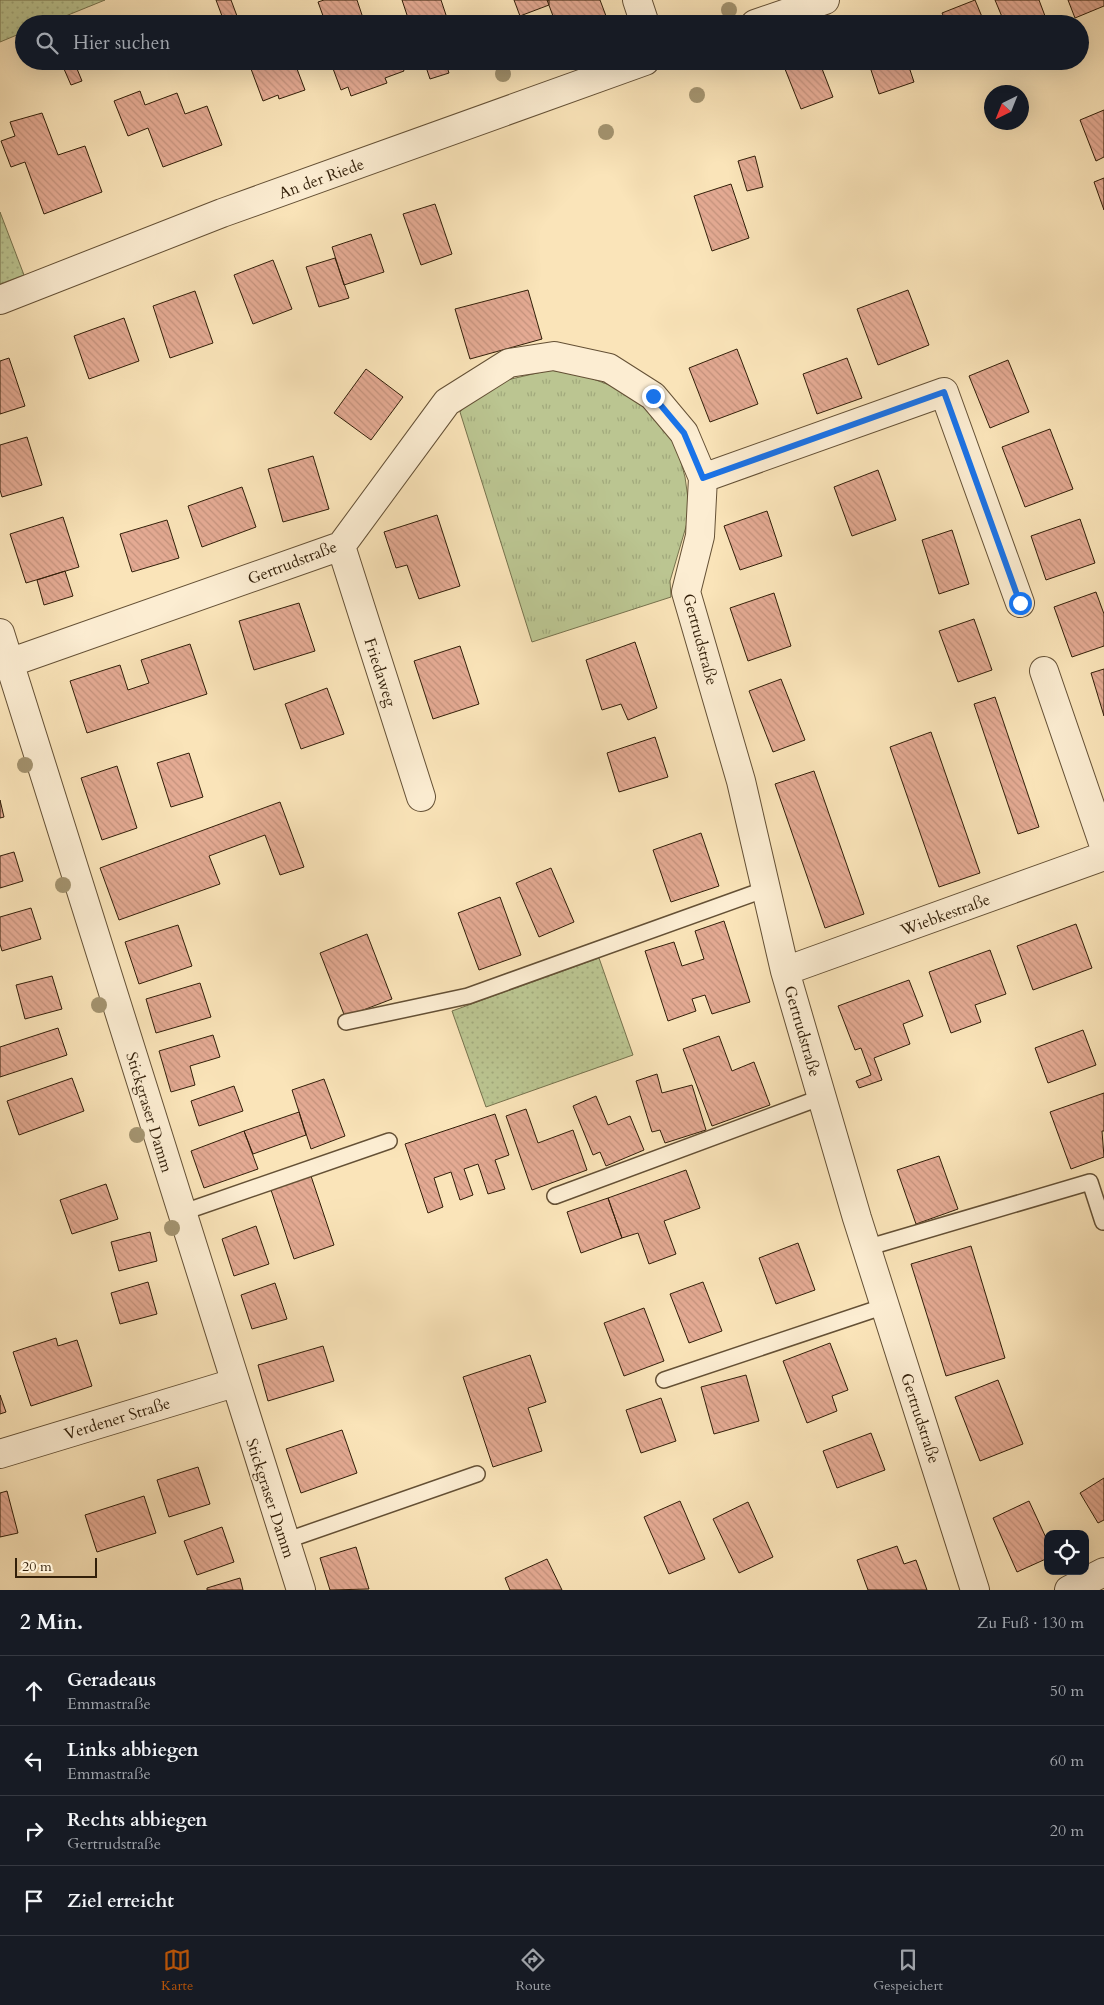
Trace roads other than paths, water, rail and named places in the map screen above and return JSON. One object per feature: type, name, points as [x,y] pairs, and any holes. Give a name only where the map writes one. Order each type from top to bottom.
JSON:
[{"type":"street","points":[[637,0],[642,15]]},
{"type":"street","points":[[781,15],[825,0]]},
{"type":"street","name":"An der Riede","points":[[0,300],[222,213],[619,70]]},
{"type":"street","name":"Gertrudstraße","points":[[9,663],[341,546],[446,402],[509,363],[554,356],[609,368],[653,396],[684,433],[703,478],[700,536],[686,592],[740,781],[785,971],[866,1248],[976,1590]]},
{"type":"street","points":[[703,478],[944,392],[1020,603]]},
{"type":"street","name":"Friedaweg","points":[[341,546],[421,797]]},
{"type":"street","name":"Stickgraser Damm","points":[[0,634],[234,1383],[301,1590]]},
{"type":"street","points":[[1044,671],[1104,846]]},
{"type":"street","name":"Wiebkestraße","points":[[785,971],[1104,856]]},
{"type":"street","name":"Verdener Straße","points":[[0,1454],[234,1383]]},
{"type":"street","points":[[1069,1590],[1104,1572]]},
{"type":"lane","points":[[346,1022],[468,996],[766,888]]},
{"type":"lane","points":[[555,1196],[822,1097]]},
{"type":"lane","points":[[181,1213],[389,1141]]},
{"type":"lane","points":[[866,1248],[1090,1182],[1103,1222]]},
{"type":"lane","points":[[664,1380],[885,1306]]},
{"type":"lane","points":[[285,1541],[477,1474]]}]
